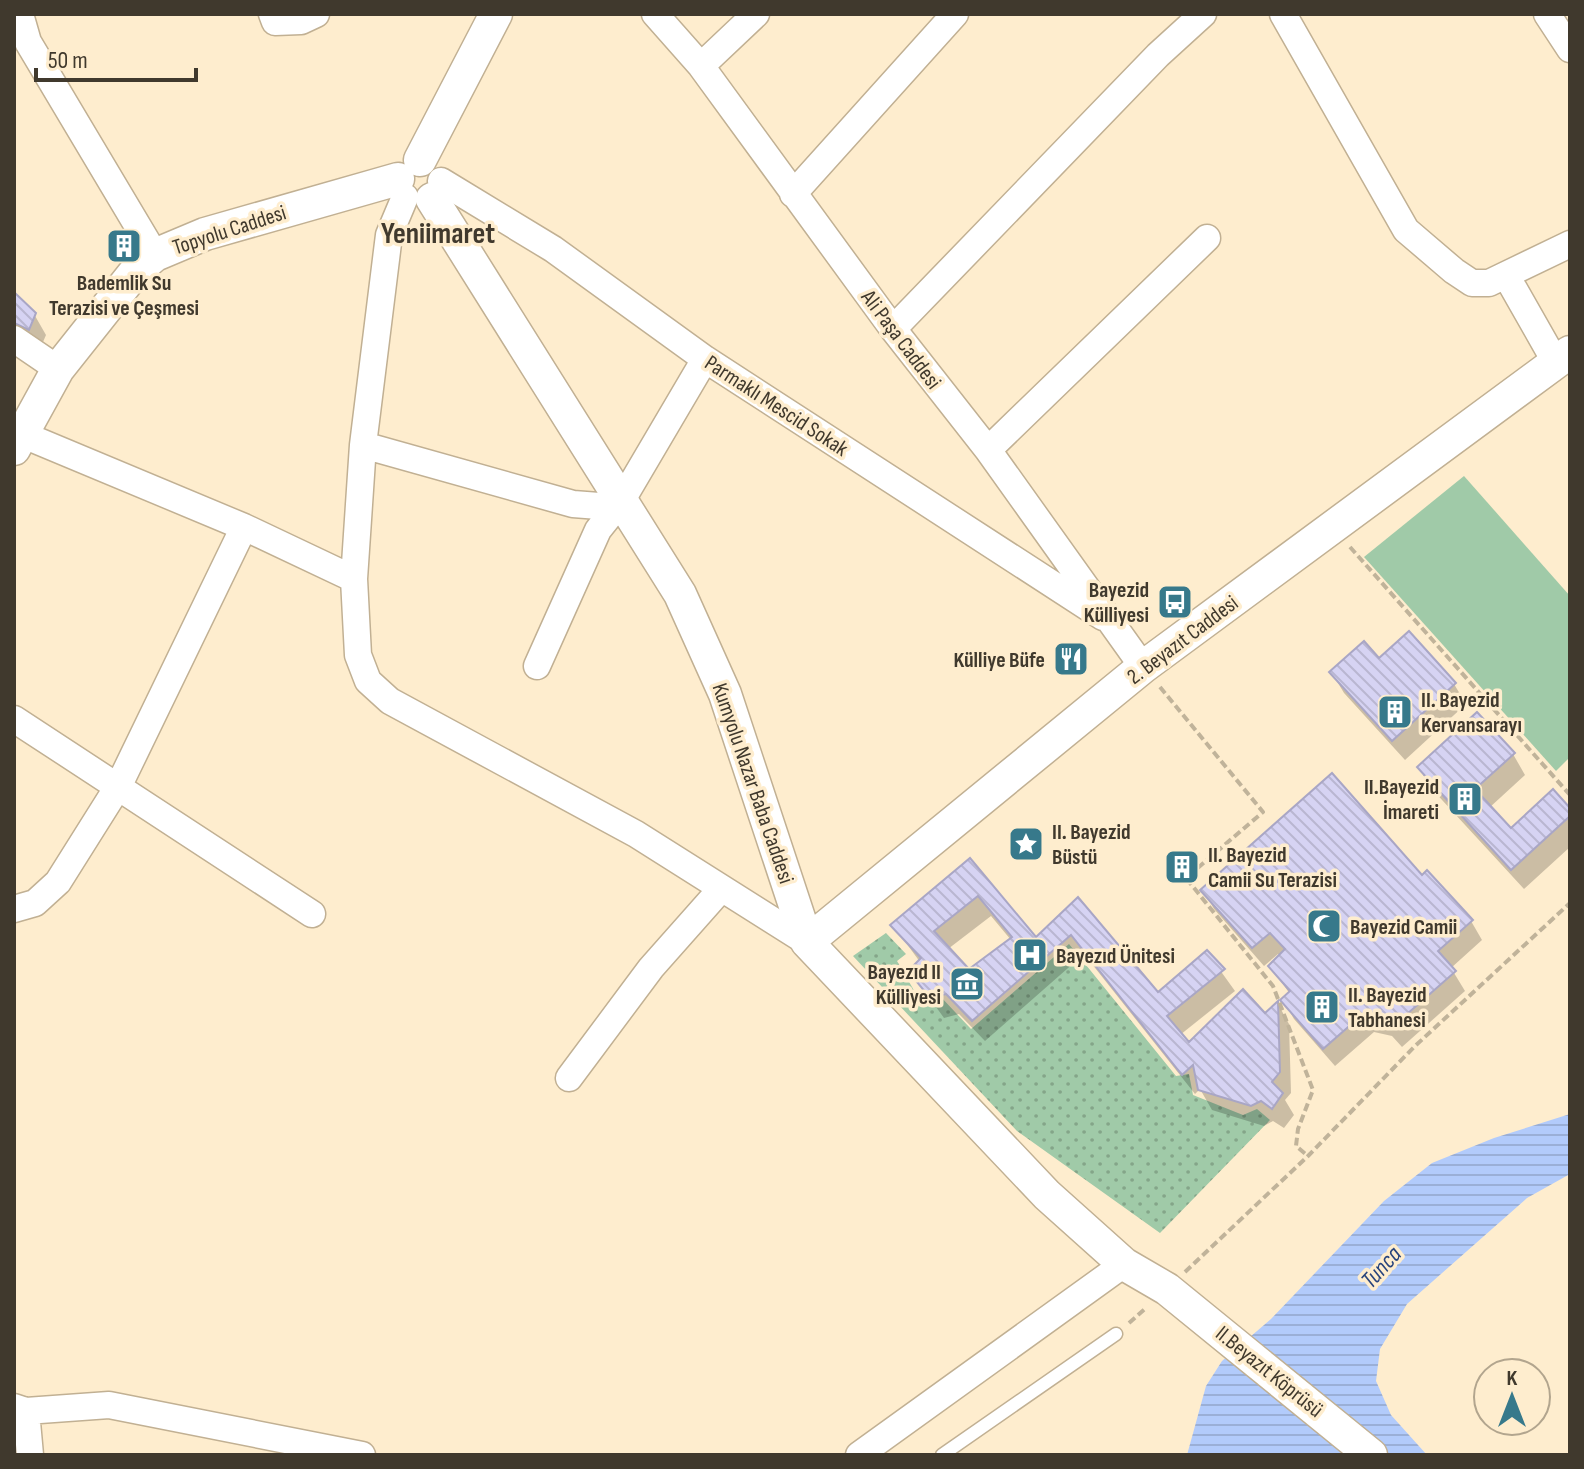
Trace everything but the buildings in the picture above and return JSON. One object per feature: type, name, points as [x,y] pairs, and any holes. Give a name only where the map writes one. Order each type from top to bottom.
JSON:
[{"type":"street","points":[[20,14],[28,42],[155,255]]},
{"type":"street","points":[[272,14],[275,22],[301,21],[316,14]]},
{"type":"street","name":"Ali Paşa Caddesi","points":[[655,14],[701,66],[893,329],[988,450],[1143,667]]},
{"type":"street","points":[[701,66],[756,14]]},
{"type":"street","points":[[793,194],[955,14]]},
{"type":"street","points":[[893,329],[1158,55],[1203,14]]},
{"type":"street","points":[[1283,14],[1406,230],[1472,283],[1489,283],[1570,244]]},
{"type":"street","points":[[1547,14],[1570,49]]},
{"type":"street","points":[[486,17],[419,183],[389,235],[363,445],[354,579],[358,655],[368,681],[377,692],[636,834],[807,942]]},
{"type":"street","name":"Topyolu Caddesi","points":[[17,438],[58,369],[135,272],[155,255],[205,234],[419,183]]},
{"type":"street","name":"Parmaklı Mescid Sokak","points":[[419,183],[553,249],[705,359],[1115,625]]},
{"type":"street","name":"Kumyolu Nazar Baba Caddesi","points":[[419,183],[680,594],[725,694],[807,942],[1047,1195],[1124,1264],[1167,1289]]},
{"type":"street","points":[[988,450],[1207,238]]},
{"type":"street","points":[[1506,275],[1563,358]]},
{"type":"street","points":[[14,339],[58,369]]},
{"type":"street","name":"2. Beyazıt Caddesi","points":[[807,942],[1143,667],[1563,358]]},
{"type":"street","points":[[537,666],[598,530],[622,500],[705,359]]},
{"type":"street","points":[[17,438],[244,527],[354,579]]},
{"type":"street","points":[[363,445],[573,504],[599,506],[622,500]]},
{"type":"street","points":[[14,909],[35,903],[58,882],[119,785],[244,527]]},
{"type":"street","points":[[14,719],[312,914]]},
{"type":"street","points":[[569,1078],[651,968],[721,889]]},
{"type":"street","points":[[859,1455],[1124,1264]]},
{"type":"street","name":"II.Beyazıt Köprüsü","points":[[1167,1289],[1371,1455]]},
{"type":"street","points":[[30,1455],[20,1409],[109,1405],[362,1455]]},
{"type":"lane","points":[[942,1455],[1116,1334]]},
{"type":"path","points":[[1332,527],[1570,795]]},
{"type":"path","points":[[1143,667],[1263,812],[1186,878],[1273,986],[1313,1090],[1298,1129],[1296,1146],[1308,1156]]},
{"type":"path","points":[[1116,1334],[1308,1156],[1414,1047],[1570,903]]},
{"type":"green space","points":[[1464,476],[1570,596],[1570,757],[1556,771],[1364,557]]},
{"type":"green space","points":[[886,933],[906,954],[897,961],[923,1006],[940,996],[971,1029],[1069,944],[1176,1076],[1189,1074],[1193,1095],[1243,1115],[1257,1109],[1270,1120],[1160,1233],[1017,1131],[853,956]]},
{"type":"water","name":"Tunca","points":[[1570,1114],[1570,1174],[1527,1198],[1407,1304],[1380,1349],[1376,1381],[1391,1415],[1427,1455],[1187,1455],[1206,1386],[1222,1361],[1271,1319],[1384,1201],[1432,1163],[1494,1138]]},
{"type":"place","name":"Bademlik Su Terazisi ve Çeşmesi","points":[[124,246]]},
{"type":"place","name":"Bayezid Külliyesi","points":[[1175,602]]},
{"type":"place","name":"Külliye Büfe","points":[[1071,659]]},
{"type":"place","name":"II. Bayezid Kervansarayı","points":[[1395,712]]},
{"type":"place","name":"II.Bayezid İmareti","points":[[1465,799]]},
{"type":"place","name":"II. Bayezid Büstü","points":[[1026,844]]},
{"type":"place","name":"II. Bayezid Camii Su Terazisi","points":[[1182,867]]},
{"type":"place","name":"Bayezid Camii","points":[[1324,926]]},
{"type":"place","name":"Bayezıd Ünitesi","points":[[1030,955]]},
{"type":"place","name":"Bayezıd II Külliyesi","points":[[967,984]]},
{"type":"place","name":"II. Bayezid Tabhanesi","points":[[1322,1007]]},
{"type":"district","name":"Yeniimaret","points":[[438,233]]}]
